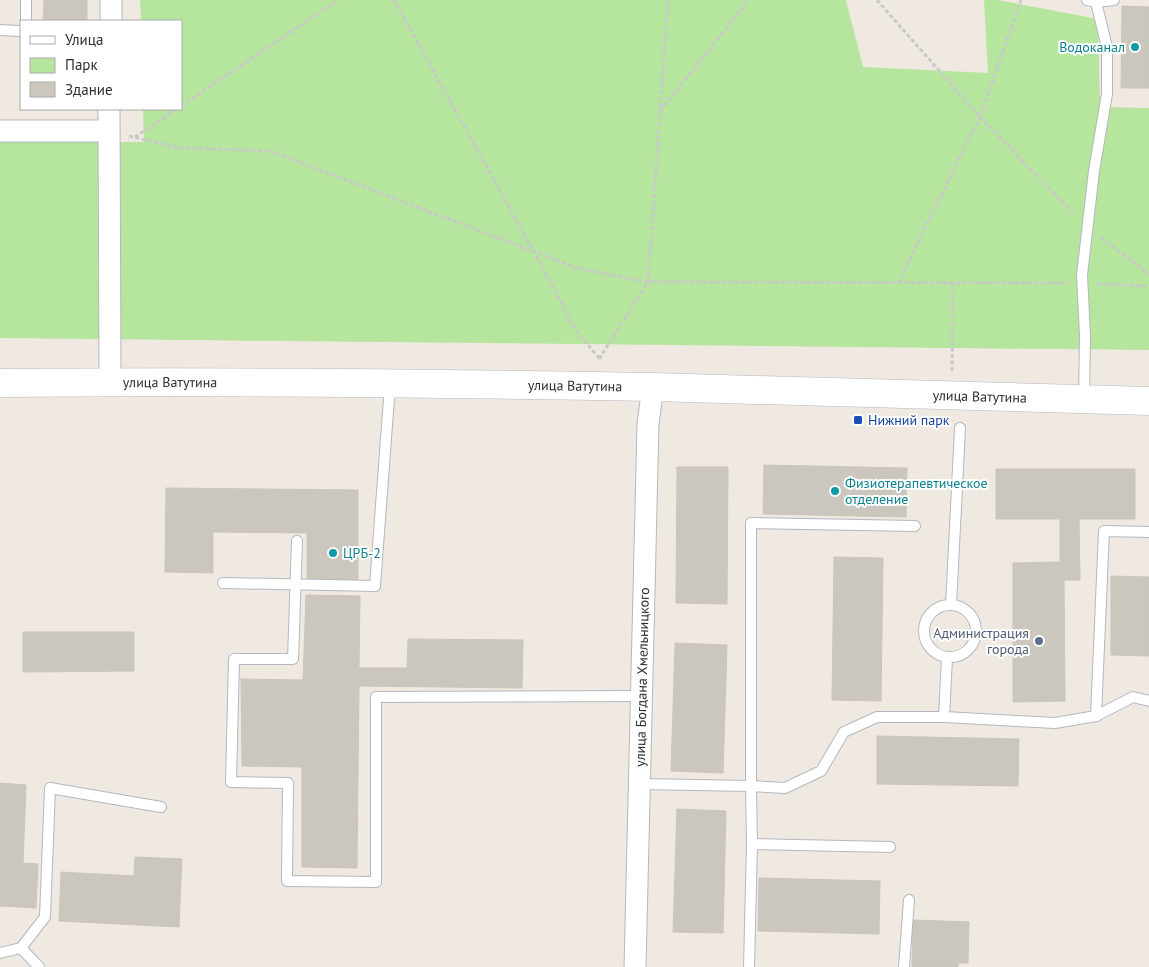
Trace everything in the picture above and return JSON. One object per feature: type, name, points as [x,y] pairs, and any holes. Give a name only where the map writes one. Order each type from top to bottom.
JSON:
[{"type":"main road","name":"улица Ватутина","points":[[0,383],[110,382],[596,386],[1149,401]]},
{"type":"street","points":[[111,0],[111,20]]},
{"type":"street","points":[[109,110],[110,382]]},
{"type":"street","points":[[0,131],[108,131]]},
{"type":"street","name":"улица Богдана Хмельницкого","points":[[635,967],[648,424],[653,387]]},
{"type":"lane","points":[[26,0],[26,20]]},
{"type":"lane","points":[[1084,400],[1085,336],[1082,275],[1094,170],[1107,94],[1107,47],[1092,1],[1114,0]]},
{"type":"lane","points":[[0,30],[20,31]]},
{"type":"lane","points":[[222,583],[375,586],[390,384]]},
{"type":"lane","points":[[950,605],[960,428]]},
{"type":"lane","points":[[749,967],[752,844],[751,522],[915,526]]},
{"type":"lane","points":[[1096,716],[1104,531],[1149,532]]},
{"type":"lane","points":[[296,541],[293,659],[234,659],[231,782],[288,783],[287,881],[376,882],[376,697],[642,696]]},
{"type":"lane","points":[[950,605],[959,607],[972,617],[976,625],[976,634],[974,642],[963,655],[947,658],[937,655],[930,650],[923,634],[927,617],[934,610],[950,605]]},
{"type":"lane","points":[[944,716],[947,658]]},
{"type":"lane","points":[[639,784],[785,788],[821,771],[844,732],[877,717],[944,716],[1055,723],[1096,716],[1133,697],[1149,701]]},
{"type":"lane","points":[[0,953],[21,948],[45,917],[50,788],[161,807]]},
{"type":"lane","points":[[752,844],[890,847]]},
{"type":"lane","points":[[904,967],[909,900]]},
{"type":"lane","points":[[21,948],[39,967]]},
{"type":"path","points":[[182,105],[338,0]]},
{"type":"path","points":[[394,0],[577,332],[599,358]]},
{"type":"path","points":[[596,386],[599,358],[648,282],[668,0]]},
{"type":"path","points":[[660,111],[749,0]]},
{"type":"path","points":[[877,0],[980,117],[1087,228],[1149,274]]},
{"type":"path","points":[[898,283],[980,117],[1022,0]]},
{"type":"path","points":[[134,137],[175,110]]},
{"type":"path","points":[[108,131],[179,148],[270,151],[577,268],[648,282],[1083,283],[1149,286]]},
{"type":"path","points":[[952,396],[953,283]]},
{"type":"green space","points":[[140,0],[846,0],[863,67],[988,73],[984,0],[998,0],[1098,19],[1100,107],[1149,108],[1149,350],[0,338],[0,142],[144,142],[143,110],[182,110],[182,20],[141,20]]},
{"type":"building","points":[[44,0],[87,0],[87,20],[43,20]]},
{"type":"building","name":"Водоканал","points":[[1122,6],[1149,7],[1149,88],[1121,88]]},
{"type":"building","name":"Физиотерапевтическое отделение","points":[[764,465],[907,468],[906,517],[763,514]]},
{"type":"building","points":[[677,467],[728,467],[727,604],[676,603]]},
{"type":"building","name":"Администрация города","points":[[996,469],[1135,469],[1135,519],[1079,519],[1080,580],[1064,580],[1065,701],[1013,702],[1013,563],[1060,562],[1060,519],[996,519]]},
{"type":"building","name":"ЦРБ-2","points":[[166,488],[358,490],[358,581],[307,581],[307,533],[213,532],[213,573],[165,572]]},
{"type":"building","points":[[834,557],[883,558],[881,701],[832,700]]},
{"type":"building","points":[[1111,576],[1149,577],[1149,656],[1111,655]]},
{"type":"building","points":[[306,595],[360,596],[359,668],[407,668],[408,639],[523,640],[522,688],[359,686],[357,868],[302,867],[302,767],[242,766],[241,679],[303,680]]},
{"type":"building","points":[[23,632],[134,632],[134,671],[23,672]]},
{"type":"building","points":[[675,643],[727,645],[723,773],[671,771]]},
{"type":"building","points":[[877,736],[1019,739],[1018,786],[877,784]]},
{"type":"building","points":[[0,783],[26,785],[23,863],[38,864],[36,908],[0,906]]},
{"type":"building","points":[[677,809],[726,811],[723,933],[673,932]]},
{"type":"building","points":[[135,857],[182,859],[179,927],[59,921],[61,872],[134,876]]},
{"type":"building","points":[[759,878],[880,881],[879,934],[758,931]]},
{"type":"building","points":[[913,920],[969,922],[968,963],[958,963],[958,967],[912,967]]},
{"type":"place","name":"Водоканал","points":[[1135,47]]},
{"type":"place","name":"Нижний парк","points":[[858,420]]},
{"type":"place","name":"Физиотерапевтическое отделение","points":[[835,491]]},
{"type":"place","name":"ЦРБ-2","points":[[333,553]]},
{"type":"place","name":"Администрация города","points":[[1039,641]]}]
